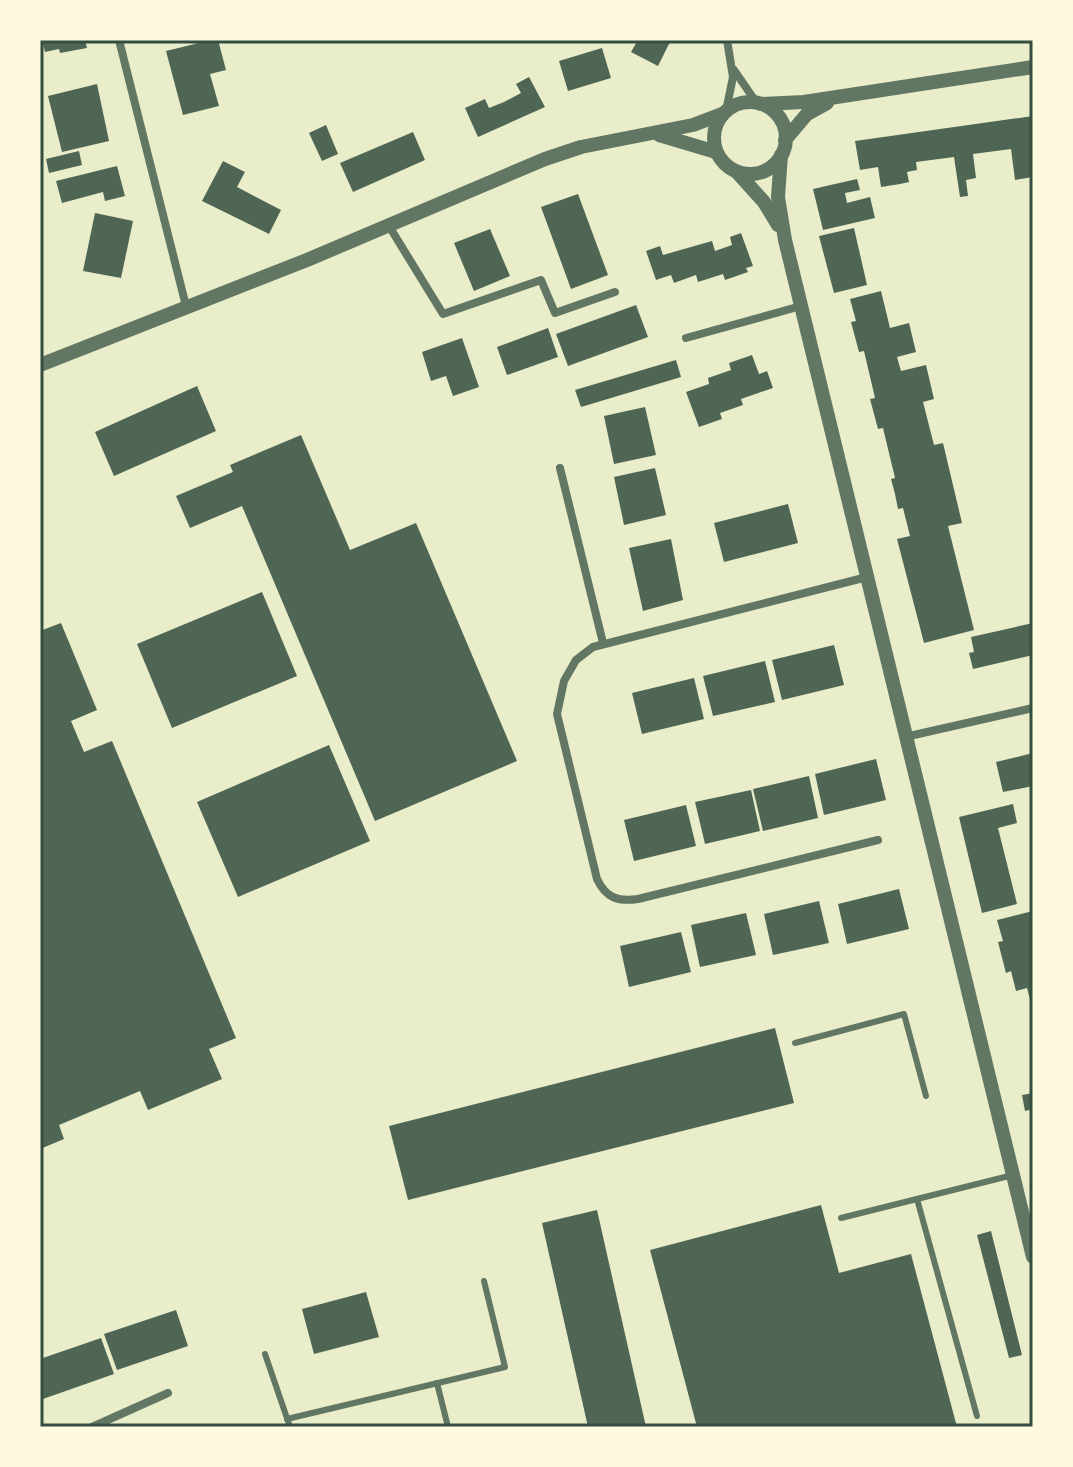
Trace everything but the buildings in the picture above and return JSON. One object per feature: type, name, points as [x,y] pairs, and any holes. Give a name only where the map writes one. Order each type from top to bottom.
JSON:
[{"type":"street","points":[[119,40],[186,306]]},
{"type":"street","points":[[727,40],[740,82],[759,103],[777,114],[785,131],[778,197],[785,240],[1033,1257]]},
{"type":"street","points":[[733,66],[732,86],[714,132],[716,152],[764,202],[785,240]]},
{"type":"street","points":[[40,365],[581,147],[693,125],[743,102],[792,103],[1033,67]]},
{"type":"street","points":[[736,171],[744,173],[769,168],[799,122],[815,108],[854,94]]},
{"type":"street","points":[[640,134],[671,137],[716,152]]},
{"type":"street","points":[[389,226],[443,314],[541,280],[555,313],[615,292]]},
{"type":"street","points":[[686,338],[801,306]]},
{"type":"street","points":[[560,468],[603,643]]},
{"type":"street","points":[[867,577],[603,643],[584,653],[569,671],[559,693],[557,714],[595,871],[600,886],[609,896],[619,900],[638,899],[878,840]]},
{"type":"street","points":[[905,737],[1033,708]]},
{"type":"street","points":[[92,1427],[168,1393]]},
{"type":"lane","points":[[795,1043],[904,1014],[926,1096]]},
{"type":"lane","points":[[841,1218],[1013,1175]]},
{"type":"lane","points":[[917,1199],[977,1416]]},
{"type":"lane","points":[[287,1419],[505,1367],[484,1281]]},
{"type":"lane","points":[[265,1354],[290,1427]]},
{"type":"lane","points":[[437,1383],[448,1427]]}]
